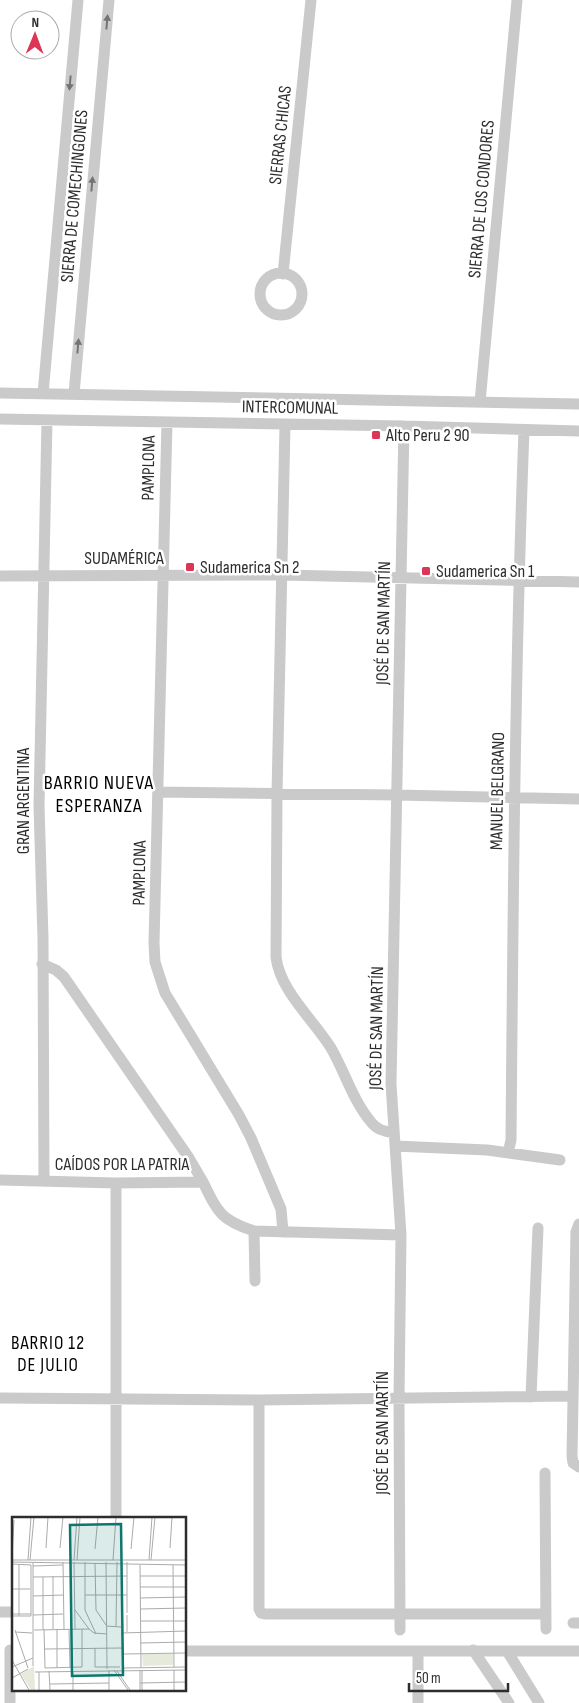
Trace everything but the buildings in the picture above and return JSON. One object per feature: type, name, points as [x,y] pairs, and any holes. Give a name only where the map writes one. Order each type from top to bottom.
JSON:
[{"type":"street","name":"SIERRA DE COMECHINGONES","points":[[43,394],[78,0]]},
{"type":"street","name":"SIERRA DE COMECHINGONES","points":[[74,394],[109,0]]},
{"type":"street","name":"SIERRAS CHICAS","points":[[283,274],[312,0]]},
{"type":"street","name":"SIERRA DE LOS CONDORES","points":[[480,402],[517,0]]},
{"type":"street","points":[[0,393],[579,404]]},
{"type":"street","name":"INTERCOMUNAL","points":[[0,420],[404,426],[579,431]]},
{"type":"street","name":"GRAN ARGENTINA","points":[[44,1181],[39,806],[47,420]]},
{"type":"street","name":"PAMPLONA","points":[[167,422],[155,962],[158,977],[165,993],[235,1107],[251,1138],[281,1209],[283,1232]]},
{"type":"street","points":[[285,425],[277,794],[277,967],[283,981],[331,1048],[371,1124],[380,1131],[394,1133]]},
{"type":"street","name":"JOSÉ DE SAN MARTÍN","points":[[400,1630],[399,1398],[401,1235],[391,1084],[404,426]]},
{"type":"street","name":"MANUEL BELGRANO","points":[[508,1153],[511,1140],[514,798],[518,581],[524,430]]},
{"type":"street","name":"SUDAMÉRICA","points":[[0,576],[283,575],[579,582]]},
{"type":"street","points":[[158,792],[579,799]]},
{"type":"street","points":[[42,964],[56,970],[64,977],[189,1158],[203,1182]]},
{"type":"street","points":[[395,1146],[487,1150],[560,1160]]},
{"type":"street","name":"CAÍDOS POR LA PATRIA","points":[[0,1180],[116,1183],[203,1182],[215,1206],[224,1216],[235,1224],[254,1231],[401,1235]]},
{"type":"street","points":[[116,1183],[116,1517]]},
{"type":"street","points":[[579,1224],[576,1232],[572,1456],[573,1463],[579,1467]]},
{"type":"street","points":[[531,1396],[538,1228]]},
{"type":"street","points":[[254,1231],[255,1281]]},
{"type":"street","points":[[0,1398],[259,1400],[573,1396]]},
{"type":"street","points":[[259,1400],[259,1609],[261,1613],[545,1614]]},
{"type":"street","points":[[545,1473],[546,1629]]},
{"type":"street","points":[[8,1650],[10,1703]]},
{"type":"street","points":[[473,1650],[509,1703]]},
{"type":"street","points":[[186,1651],[579,1651]]},
{"type":"street","points":[[507,1651],[539,1703]]},
{"type":"street","points":[[418,1652],[418,1703]]},
{"type":"place","name":"Alto Peru 2 90","points":[[376,435]]},
{"type":"place","name":"Sudamerica Sn 2","points":[[190,567]]},
{"type":"place","name":"Sudamerica Sn 1","points":[[426,571]]},
{"type":"district","name":"BARRIO NUEVA ESPERANZA","points":[[99,794]]},
{"type":"district","name":"BARRIO 12 DE JULIO","points":[[48,1353]]}]
